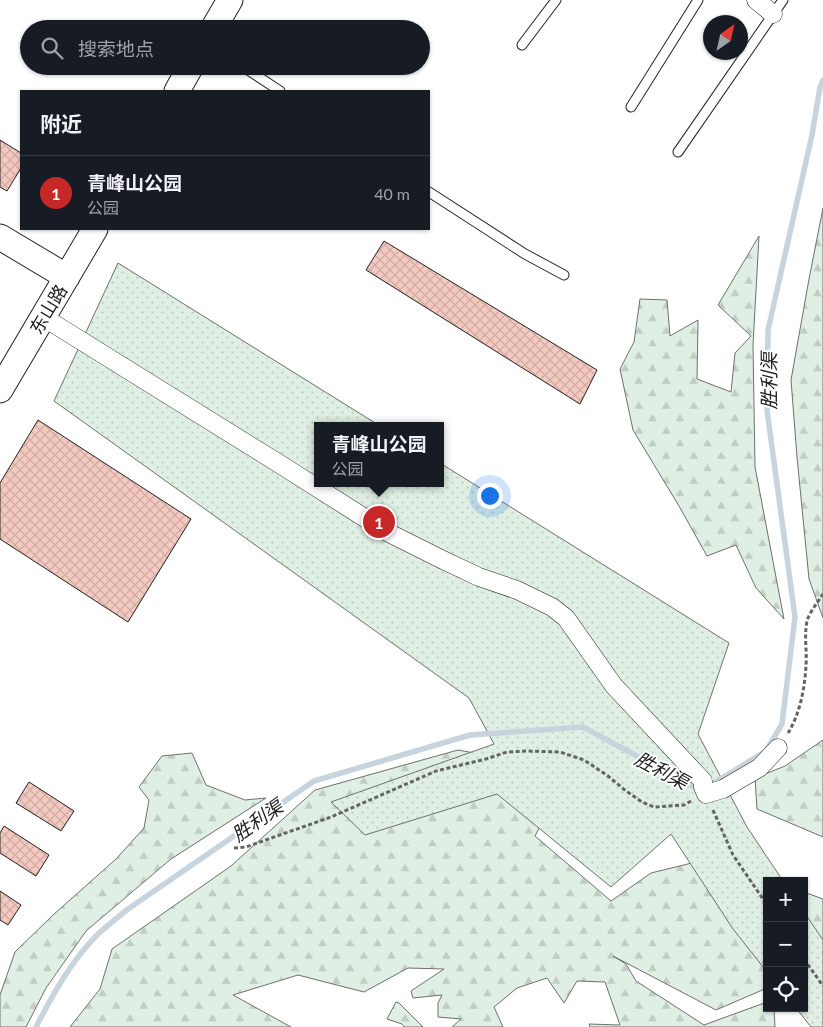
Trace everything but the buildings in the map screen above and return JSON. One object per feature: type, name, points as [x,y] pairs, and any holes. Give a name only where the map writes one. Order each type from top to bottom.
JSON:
[{"type":"street","points":[[219,20],[230,0]]},
{"type":"street","points":[[756,0],[778,7]]},
{"type":"street","points":[[178,90],[186,75]]},
{"type":"street","name":"东山路","points":[[0,390],[95,230]]},
{"type":"street","points":[[0,237],[67,277]]},
{"type":"street","points":[[43,317],[314,486]]},
{"type":"street","points":[[316,487],[387,532],[479,577],[517,590],[552,607],[566,618],[614,686],[705,788],[723,789],[759,768],[778,748]]},
{"type":"lane","points":[[522,45],[556,0]]},
{"type":"lane","points":[[631,107],[698,0]]},
{"type":"lane","points":[[678,152],[778,7]]},
{"type":"lane","points":[[256,75],[278,90]]},
{"type":"lane","points":[[430,193],[525,254],[564,275]]},
{"type":"path","points":[[778,748],[795,721],[803,691],[808,620],[823,594]]},
{"type":"path","points":[[234,848],[246,847],[331,817],[436,771],[486,759],[506,752],[560,752],[584,760],[645,804],[654,807],[684,804],[705,788],[733,855],[763,899]]},
{"type":"path","points":[[808,965],[823,986]]},
{"type":"green space","points":[[823,208],[823,618],[809,579],[791,380]]},
{"type":"green space","points":[[759,236],[753,345],[755,467],[784,619],[756,588],[736,545],[707,556],[633,430],[620,369],[634,342],[640,299],[667,300],[670,336],[698,320],[697,379],[731,392],[735,353],[751,336],[718,305]]},
{"type":"green space","points":[[118,263],[374,422],[314,422],[314,487],[444,487],[444,465],[729,643],[698,734],[747,827],[780,877],[763,877],[763,967],[733,929],[671,834],[611,887],[497,794],[365,835],[331,802],[494,744],[469,698],[54,401]]},
{"type":"green space","points":[[823,740],[823,837],[757,809],[755,778],[785,766]]},
{"type":"green space","points":[[458,750],[569,770],[535,836],[611,901],[651,873],[712,858],[763,947],[763,990],[716,1010],[613,956],[626,964],[636,981],[704,1025],[763,1003],[763,1012],[774,1012],[775,1027],[590,1027],[589,1024],[620,1025],[605,982],[577,981],[564,1003],[547,978],[517,988],[494,1007],[503,1027],[452,1027],[461,1019],[438,1017],[438,1003],[442,995],[413,998],[411,991],[444,969],[408,968],[364,992],[298,975],[233,995],[291,1027],[70,1027],[100,989],[112,949],[231,866],[315,790]]},
{"type":"green space","points":[[192,753],[206,785],[245,800],[266,798],[171,859],[86,931],[46,988],[26,1027],[0,1027],[0,995],[15,952],[116,859],[144,828],[149,800],[139,787],[162,756]]},
{"type":"green space","points":[[808,893],[823,899],[823,964],[808,960]]},
{"type":"green space","points":[[808,918],[823,940],[823,1027],[811,1027],[799,1012],[808,1012]]},
{"type":"green space","points":[[396,1002],[423,1027],[404,1027],[402,1024],[387,1019]]},
{"type":"waterway","name":"胜利渠","points":[[709,786],[766,751],[782,724],[795,617],[767,410],[768,330],[823,80]]},
{"type":"waterway","name":"胜利渠","points":[[36,1027],[56,990],[79,955],[102,931],[128,909],[314,781],[470,735],[583,727],[696,788],[700,787]]},
{"type":"place","name":"青峰山公园","points":[[379,522]]}]
